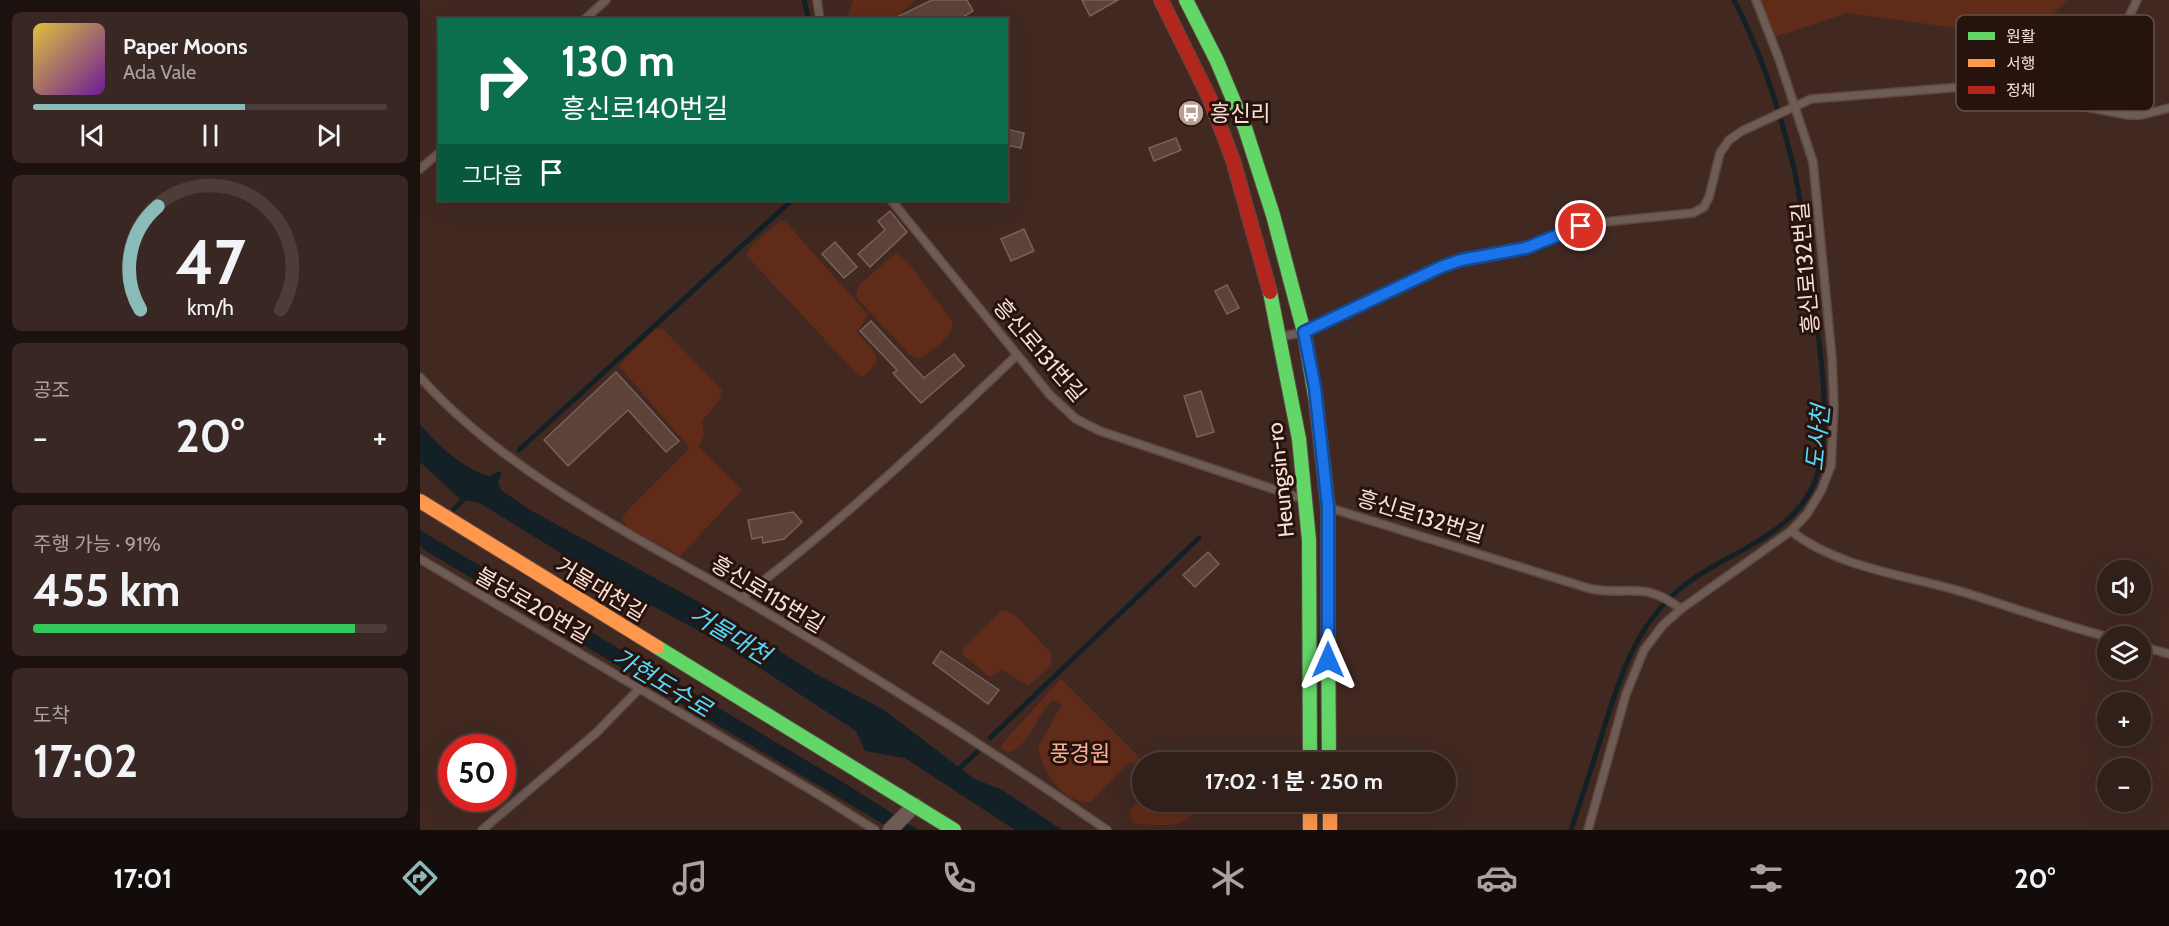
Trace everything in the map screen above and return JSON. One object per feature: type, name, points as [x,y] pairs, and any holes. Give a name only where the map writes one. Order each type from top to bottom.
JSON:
[{"type":"main road","name":"Heungsin-ro","points":[[1161,0],[1222,129],[1270,294],[1279,337],[1299,439],[1306,501],[1310,569],[1310,752]]},
{"type":"main road","name":"Heungsin-ro","points":[[1186,0],[1217,61],[1245,128],[1273,215],[1304,332],[1315,388],[1328,507],[1329,752]]},
{"type":"main road","name":"거물대천길","points":[[420,501],[954,830]]},
{"type":"main road","points":[[1310,812],[1310,830]]},
{"type":"main road","points":[[1330,812],[1330,830]]},
{"type":"street","points":[[890,830],[915,805]]},
{"type":"lane","points":[[587,18],[606,0]]},
{"type":"lane","points":[[817,0],[820,18]]},
{"type":"lane","name":"흥신로132번길","points":[[1328,507],[1591,589],[1612,592],[1644,590],[1659,594],[1678,607],[1791,531],[1807,514],[1821,491],[1831,466],[1834,407],[1832,358],[1813,162],[1779,59],[1756,0]]},
{"type":"lane","points":[[2130,15],[2137,0]]},
{"type":"lane","points":[[1279,337],[1304,332],[1461,260],[1509,253],[1569,229],[1594,223],[1693,213],[1704,207],[1709,197],[1720,153],[1729,140],[1742,131],[1793,107],[1826,96],[1862,97],[1956,88]]},
{"type":"lane","points":[[2107,111],[2141,115],[2169,108]]},
{"type":"lane","points":[[420,170],[438,154]]},
{"type":"lane","name":"흥신로131번길","points":[[892,201],[1062,409],[1100,432],[1306,501]]},
{"type":"lane","points":[[741,598],[806,547],[938,430],[1017,355]]},
{"type":"lane","name":"흥신로115번길","points":[[420,377],[463,421],[494,445],[642,541],[741,598],[985,746],[1107,830]]},
{"type":"lane","points":[[1791,531],[1819,550],[1850,561],[1963,592],[2097,635]]},
{"type":"lane","name":"불당로20번길","points":[[420,560],[640,688],[875,830]]},
{"type":"lane","points":[[1588,830],[1635,670],[1644,650],[1678,607]]},
{"type":"lane","points":[[2151,649],[2169,654]]},
{"type":"lane","points":[[482,830],[596,734],[640,688]]},
{"type":"green space","points":[[853,0],[915,0],[900,14],[902,18],[848,18]]},
{"type":"green space","points":[[1755,0],[2067,0],[2052,15],[1956,15],[1956,28],[1847,13],[1775,37]]},
{"type":"green space","points":[[780,221],[785,221],[868,315],[857,333],[875,352],[877,361],[863,377],[858,375],[746,255],[753,244]]},
{"type":"green space","points":[[896,253],[911,266],[953,322],[945,338],[920,359],[910,355],[856,297],[859,285]]},
{"type":"green space","points":[[654,329],[664,330],[722,390],[719,401],[702,421],[704,435],[699,447],[742,490],[680,556],[628,527],[622,519],[626,512],[690,448],[619,366]]},
{"type":"green space","points":[[1002,610],[1014,614],[1051,653],[1051,665],[1028,686],[1002,669],[990,677],[962,654],[963,648]]},
{"type":"green space","name":"풍경원","points":[[1061,679],[1134,752],[1132,752],[1132,763],[1127,764],[1091,802],[1072,798],[1063,792],[1049,776],[1040,757],[1038,748],[1061,706],[1059,702],[1053,700],[1047,706],[1024,742],[1017,748],[1009,752],[1003,750],[1002,744]]},
{"type":"green space","points":[[1132,809],[1132,812],[1191,812],[1192,814],[1182,822],[1160,825],[1137,824],[1133,822],[1130,812]]},
{"type":"water","name":"거물대천","points":[[420,424],[442,448],[470,468],[490,476],[499,471],[502,473],[498,483],[501,490],[530,510],[706,606],[816,674],[884,710],[973,778],[1002,790],[1062,830],[1015,830],[905,758],[865,751],[856,731],[723,644],[604,580],[480,503],[460,499],[420,462]]},
{"type":"water","name":"가현도수로","points":[[420,530],[846,784],[918,830],[893,830],[426,551],[420,546]]},
{"type":"building","points":[[932,0],[967,0],[973,11],[961,18],[895,18]]},
{"type":"building","points":[[1082,0],[1118,0],[1090,16]]},
{"type":"building","points":[[1008,129],[1024,133],[1021,148],[1008,145]]},
{"type":"building","points":[[1176,138],[1181,150],[1154,161],[1149,148]]},
{"type":"building","points":[[890,211],[907,232],[870,267],[858,254],[885,230],[878,221]]},
{"type":"building","points":[[1024,229],[1034,251],[1011,261],[1001,239]]},
{"type":"building","points":[[835,242],[857,267],[844,278],[822,254]]},
{"type":"building","points":[[1227,285],[1239,308],[1227,314],[1215,291]]},
{"type":"building","points":[[871,321],[924,378],[954,354],[964,366],[921,403],[893,373],[897,370],[860,331]]},
{"type":"building","points":[[616,372],[679,441],[666,452],[628,410],[568,466],[544,440]]},
{"type":"building","points":[[1201,391],[1214,432],[1197,437],[1184,396]]},
{"type":"building","points":[[793,512],[802,522],[784,539],[763,543],[762,537],[752,539],[748,520]]},
{"type":"building","points":[[1208,552],[1219,564],[1195,587],[1183,575]]},
{"type":"building","points":[[941,651],[999,690],[988,704],[933,663]]},
{"type":"waterway","points":[[804,0],[808,18]]},
{"type":"waterway","name":"도사천","points":[[1571,830],[1622,676],[1637,641],[1647,625],[1659,609],[1690,581],[1783,524],[1811,490],[1819,468],[1823,442],[1823,383],[1795,173],[1770,85],[1734,0]]},
{"type":"waterway","points":[[519,450],[791,201]]},
{"type":"waterway","points":[[454,509],[467,496]]},
{"type":"waterway","points":[[990,738],[1199,538]]},
{"type":"waterway","points":[[956,772],[977,752]]},
{"type":"traffic: fast","points":[[1186,0],[1217,61],[1245,128],[1273,215],[1304,332],[1316,401]]},
{"type":"traffic: fast","points":[[1270,292],[1299,439],[1309,540],[1310,752]]},
{"type":"traffic: fast","points":[[1328,616],[1329,752]]},
{"type":"traffic: fast","points":[[657,647],[954,830]]},
{"type":"traffic: slow","points":[[1316,401],[1328,507],[1328,616]]},
{"type":"traffic: slow","points":[[420,501],[657,647]]},
{"type":"traffic: slow","points":[[1310,812],[1310,830]]},
{"type":"traffic: slow","points":[[1330,812],[1330,830]]},
{"type":"traffic: jam","points":[[1161,0],[1209,97],[1233,160],[1270,292]]},
{"type":"place","name":"흥신리","points":[[1191,113]]},
{"type":"route","points":[[1328,660],[1328,507],[1315,388],[1304,332],[1441,267],[1485,255],[1509,253],[1581,226]]}]
